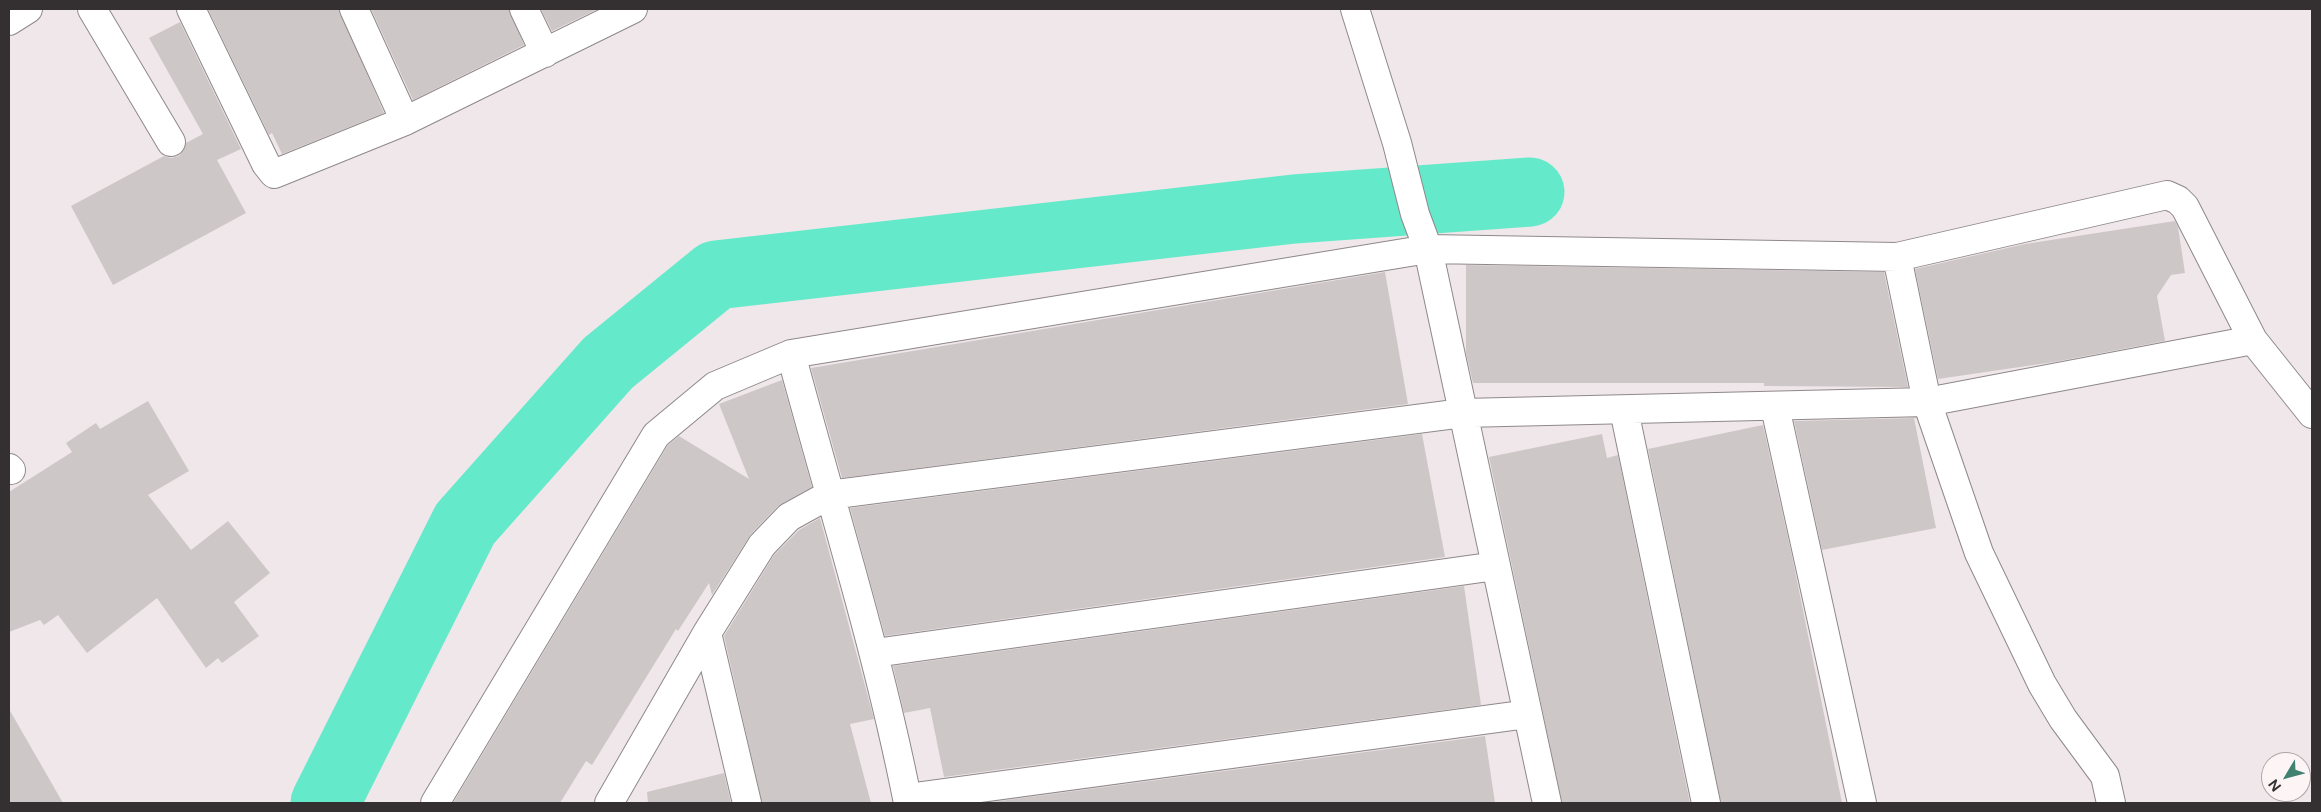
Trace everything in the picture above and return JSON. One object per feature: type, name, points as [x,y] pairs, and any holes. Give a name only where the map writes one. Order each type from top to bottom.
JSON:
[{"type":"street","points":[[9,21],[28,9]]},
{"type":"street","points":[[92,9],[171,142]]},
{"type":"street","points":[[191,9],[266,164],[274,174],[405,121],[633,9]]},
{"type":"street","points":[[354,9],[405,121]]},
{"type":"street","points":[[524,9],[545,53]]},
{"type":"street","points":[[1355,9],[1397,143],[1415,214],[1428,249],[1547,803]]},
{"type":"street","points":[[435,803],[656,435],[715,386],[791,354],[1428,249],[1897,257],[2167,196],[2178,200],[2185,207],[2253,340],[2312,414]]},
{"type":"street","points":[[1897,257],[1928,402],[1979,553],[2042,684],[2063,719],[2105,776],[2111,803]]},
{"type":"street","points":[[609,803],[707,633],[762,545],[789,517],[829,495],[1463,413],[1928,402],[2253,340]]},
{"type":"street","points":[[791,354],[829,495],[875,653],[908,800],[1528,714]]},
{"type":"street","points":[[1775,407],[1862,803]]},
{"type":"street","points":[[1624,410],[1706,803]]},
{"type":"street","points":[[875,653],[1496,566]]},
{"type":"street","points":[[707,633],[747,803]]},
{"type":"building","points":[[208,9],[339,9],[384,113],[282,154],[272,133],[269,135]]},
{"type":"building","points":[[371,9],[509,9],[524,45],[413,100]]},
{"type":"building","points":[[541,9],[598,9],[552,31]]},
{"type":"building","points":[[180,22],[241,149],[217,160],[246,213],[113,285],[71,206],[164,156],[171,158],[179,156],[184,150],[186,143],[203,134],[149,38]]},
{"type":"building","points":[[2175,221],[2178,227],[2185,273],[2171,275],[2157,296],[2165,341],[2054,362],[1938,379],[1915,269],[2025,244]]},
{"type":"building","points":[[1466,265],[1884,272],[1908,387],[1764,386],[1764,383],[1473,383],[1466,353]]},
{"type":"building","points":[[1385,272],[1408,404],[842,478],[811,368]]},
{"type":"building","points":[[782,380],[812,487],[778,506],[751,534],[712,595],[709,583],[678,631],[676,629],[592,765],[586,761],[560,803],[453,803],[668,445],[679,436],[749,479],[719,404]]},
{"type":"building","points":[[148,401],[189,471],[148,495],[191,550],[228,521],[270,573],[234,602],[259,636],[222,663],[218,658],[206,668],[157,598],[87,653],[58,615],[44,625],[40,620],[9,632],[9,492],[72,452],[66,443],[96,423],[100,429]]},
{"type":"building","points":[[1914,418],[1936,528],[1822,550],[1794,421]]},
{"type":"building","points":[[1763,425],[1792,556],[1842,803],[1721,803],[1648,449]]},
{"type":"building","points":[[1422,434],[1445,557],[885,636],[850,508]]},
{"type":"building","points":[[1602,434],[1607,458],[1618,455],[1690,803],[1562,803],[1489,457]]},
{"type":"building","points":[[820,518],[874,719],[850,724],[871,803],[762,803],[724,636],[774,555],[799,530]]},
{"type":"building","points":[[1464,586],[1481,705],[944,777],[930,708],[904,713],[893,666]]},
{"type":"building","points":[[9,709],[63,803],[9,803]]},
{"type":"building","points":[[1485,736],[1495,803],[985,803]]},
{"type":"building","points":[[724,773],[731,803],[648,803],[647,792]]},
{"type":"waterway","points":[[325,803],[465,524],[608,363],[716,275],[1294,209],[1530,192]]}]
